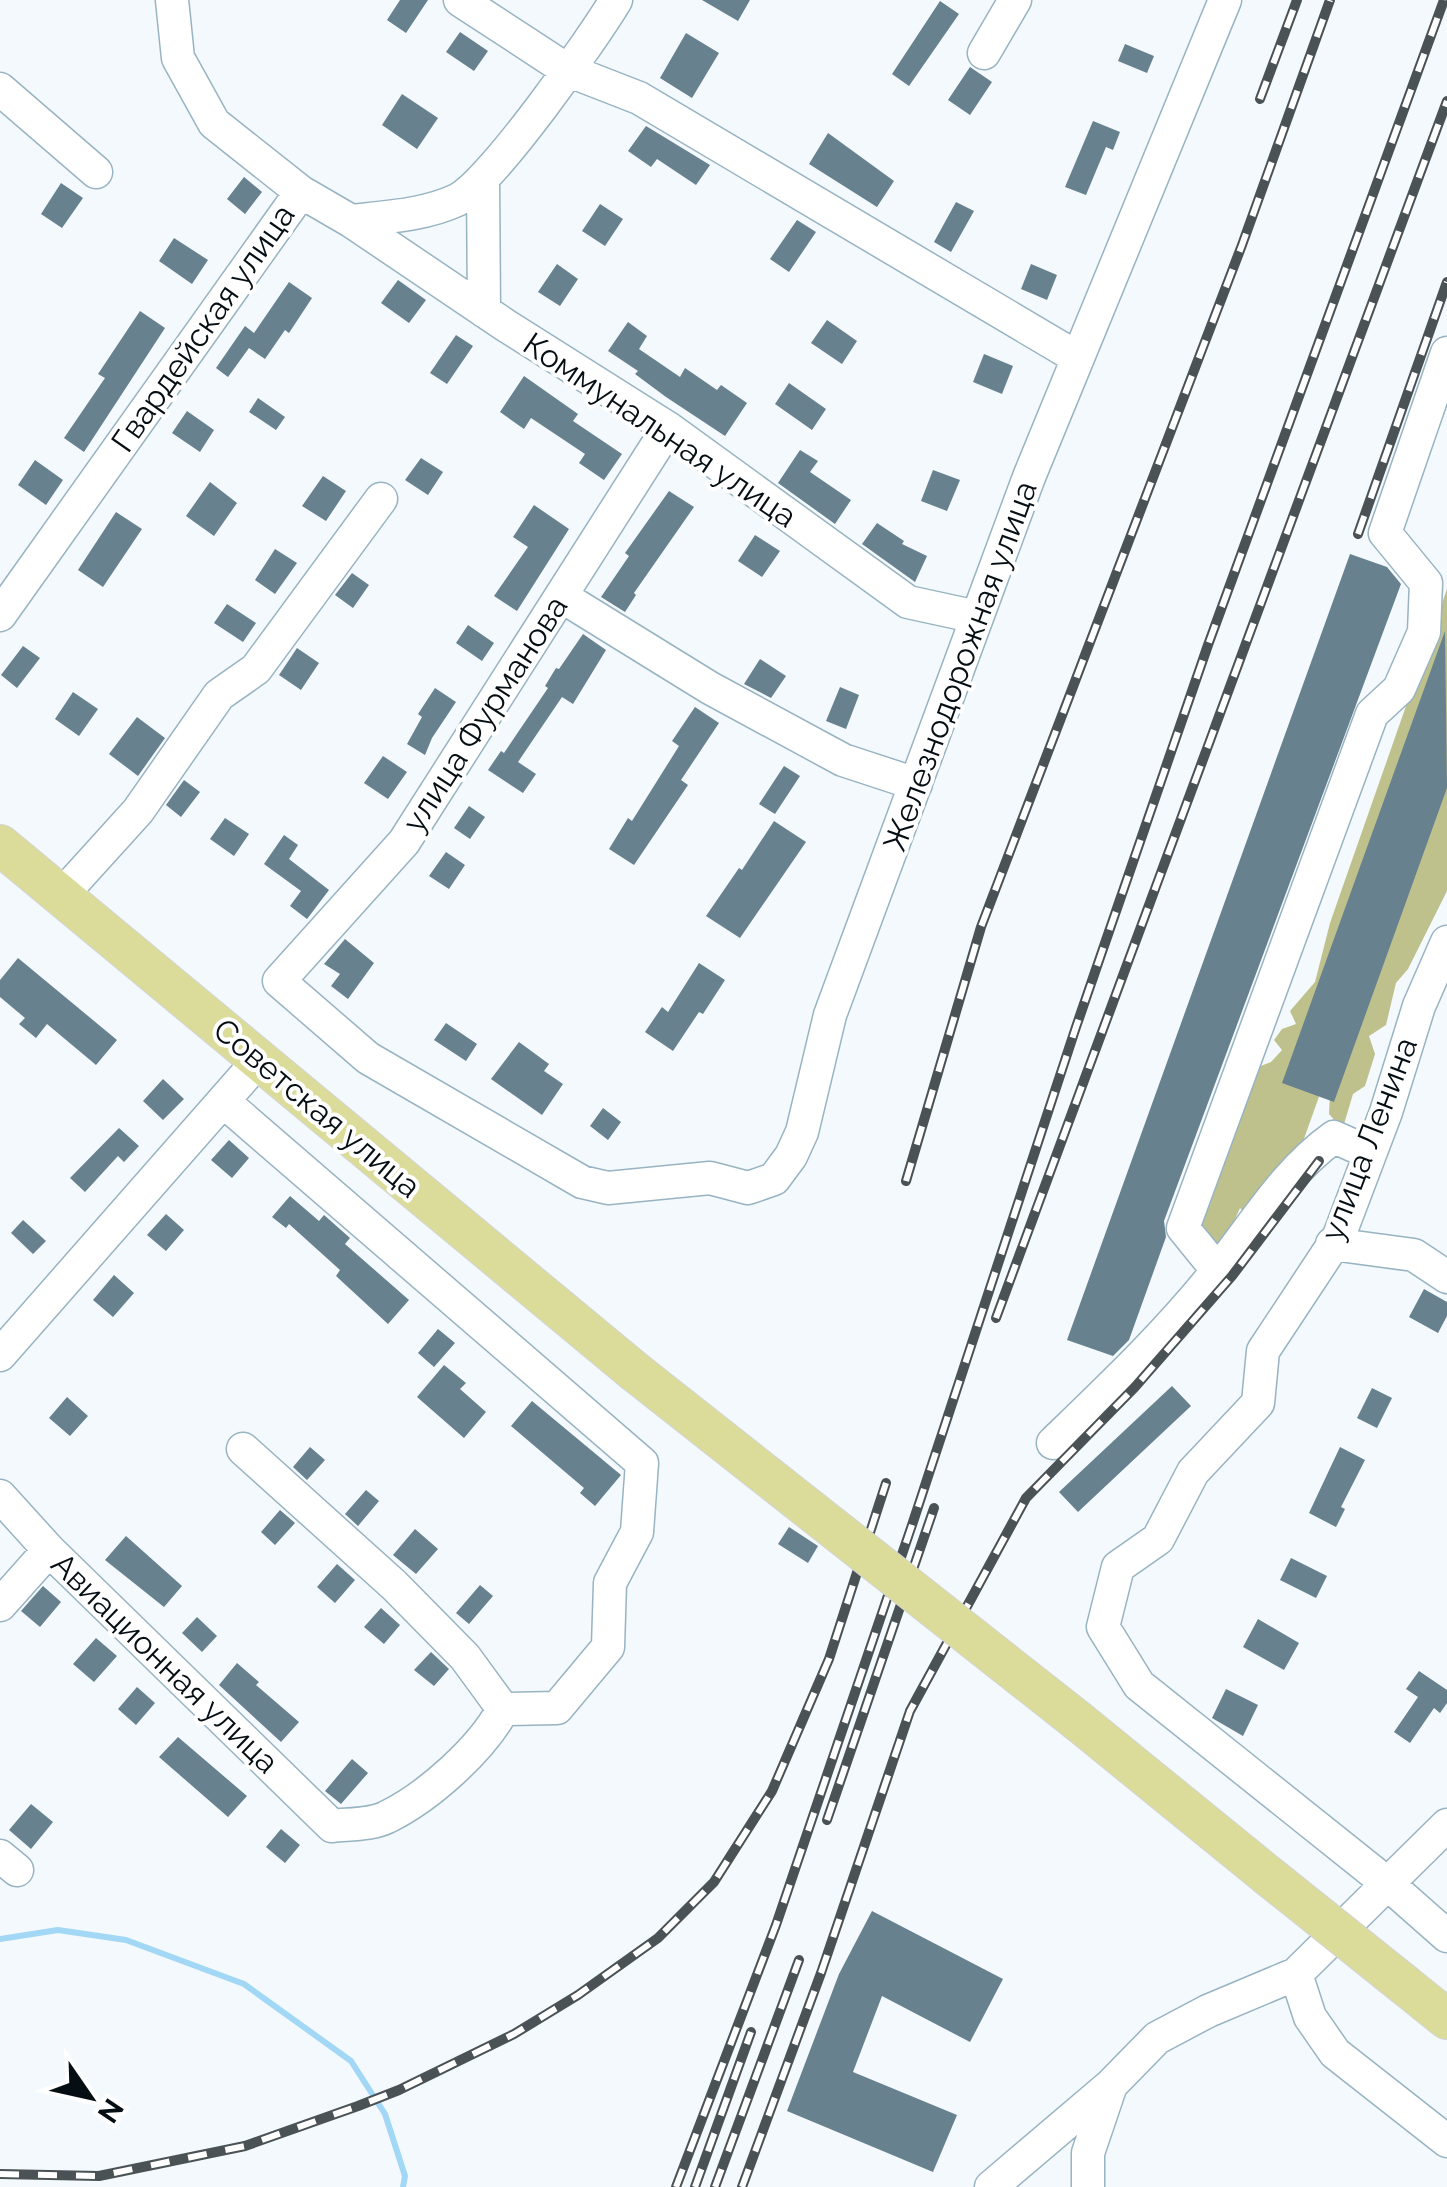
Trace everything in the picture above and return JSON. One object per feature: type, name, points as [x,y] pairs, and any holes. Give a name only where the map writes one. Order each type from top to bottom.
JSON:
[{"type":"main road","name":"Советская улица","points":[[0,845],[634,1371],[1447,2019]]},
{"type":"street","points":[[172,0],[178,58],[214,122],[300,192]]},
{"type":"street","points":[[460,0],[566,70],[638,98],[1078,358]]},
{"type":"street","name":"Гвардейская улица","points":[[0,614],[300,192],[351,220],[430,210],[461,198],[483,178],[616,0]]},
{"type":"street","points":[[984,53],[1015,0]]},
{"type":"street","name":"Железнодорожная улица","points":[[608,1188],[710,1178],[748,1188],[774,1179],[791,1156],[802,1132],[830,1015],[1029,477],[1226,0]]},
{"type":"street","points":[[0,89],[96,172]]},
{"type":"street","points":[[483,178],[484,311]]},
{"type":"street","name":"Коммунальная улица","points":[[351,220],[484,311],[668,428],[908,602],[978,617]]},
{"type":"street","points":[[1218,1270],[1183,1228],[1372,714],[1398,689],[1424,632],[1426,583],[1385,533],[1438,408],[1447,353]]},
{"type":"street","name":"улица Фурманова","points":[[608,1188],[582,1182],[368,1058],[279,982],[404,842],[668,428]]},
{"type":"street","points":[[61,896],[138,811],[219,695],[256,669],[382,499]]},
{"type":"street","points":[[561,596],[710,688],[842,760],[916,784]]},
{"type":"street","name":"улица Ленина","points":[[1388,1884],[1138,1685],[1103,1627],[1118,1567],[1158,1539],[1194,1472],[1258,1403],[1264,1351],[1339,1236],[1419,1006],[1447,942]]},
{"type":"street","points":[[0,1355],[259,1060]]},
{"type":"street","points":[[223,1101],[642,1463],[636,1532],[610,1583],[608,1647],[558,1708],[502,1709],[465,1657],[394,1585],[243,1449]]},
{"type":"street","points":[[1053,1443],[1146,1354],[1305,1158],[1334,1138],[1370,1153]]},
{"type":"street","points":[[1332,1244],[1414,1255],[1447,1277]]},
{"type":"street","name":"Авиационная улица","points":[[0,1496],[49,1550],[332,1826],[385,1819],[456,1769],[493,1728],[502,1709]]},
{"type":"street","points":[[0,1605],[49,1550]]},
{"type":"street","points":[[991,2187],[1111,2085],[1157,2038],[1208,2011],[1296,1974],[1447,1825]]},
{"type":"street","points":[[1388,1884],[1447,1936]]},
{"type":"street","points":[[1296,1974],[1310,2017],[1335,2053],[1447,2140]]},
{"type":"street","points":[[1088,2187],[1088,2152],[1111,2085]]},
{"type":"green space","points":[[1447,589],[1447,891],[1408,969],[1396,983],[1386,1025],[1369,1036],[1375,1054],[1365,1086],[1353,1094],[1344,1124],[1337,1123],[1329,1114],[1330,1094],[1321,1091],[1300,1150],[1249,1218],[1240,1208],[1227,1237],[1206,1248],[1182,1223],[1248,1071],[1271,1062],[1282,1050],[1274,1040],[1282,1029],[1296,1024],[1290,1011],[1315,982],[1330,923]]},
{"type":"building","points":[[400,0],[428,0],[406,33],[387,20]]},
{"type":"building","points":[[702,0],[750,0],[738,21]]},
{"type":"building","points":[[940,1],[959,14],[909,86],[892,74]]},
{"type":"building","points":[[460,32],[488,51],[474,71],[446,52]]},
{"type":"building","points":[[686,33],[719,53],[692,98],[660,78]]},
{"type":"building","points":[[1125,44],[1154,56],[1147,73],[1118,61]]},
{"type":"building","points":[[970,67],[992,82],[970,115],[948,100]]},
{"type":"building","points":[[402,94],[438,118],[417,149],[382,125]]},
{"type":"building","points":[[1093,121],[1120,132],[1113,150],[1106,147],[1086,195],[1065,187]]},
{"type":"building","points":[[646,126],[710,165],[696,185],[657,159],[651,167],[628,151]]},
{"type":"building","points":[[828,133],[894,181],[877,207],[809,164]]},
{"type":"building","points":[[244,177],[262,192],[245,214],[227,199]]},
{"type":"building","points":[[61,183],[83,198],[62,228],[41,214]]},
{"type":"building","points":[[956,202],[974,211],[951,252],[934,242]]},
{"type":"building","points":[[600,204],[623,219],[605,246],[582,231]]},
{"type":"building","points":[[797,220],[816,232],[789,272],[770,259]]},
{"type":"building","points":[[174,238],[208,260],[192,284],[159,261]]},
{"type":"building","points":[[557,264],[578,279],[560,306],[538,292]]},
{"type":"building","points":[[1031,264],[1057,275],[1047,300],[1021,289]]},
{"type":"building","points":[[398,280],[426,300],[409,323],[381,303]]},
{"type":"building","points":[[289,282],[312,298],[289,333],[285,330],[265,359],[249,348],[228,377],[216,368],[245,326],[254,333]]},
{"type":"building","points":[[140,311],[165,328],[84,452],[64,438],[105,378],[98,374]]},
{"type":"building","points":[[827,320],[857,341],[842,364],[811,343]]},
{"type":"building","points":[[628,322],[647,336],[639,349],[680,377],[685,368],[717,390],[721,385],[747,403],[725,436],[666,397],[608,351]]},
{"type":"building","points":[[456,335],[473,346],[447,384],[430,373]]},
{"type":"building","points":[[984,354],[1013,366],[1002,394],[973,382]]},
{"type":"building","points":[[524,376],[578,414],[573,421],[622,454],[604,480],[579,463],[585,454],[531,418],[524,429],[500,412]]},
{"type":"building","points":[[789,383],[826,409],[812,430],[775,404]]},
{"type":"building","points":[[258,398],[285,417],[276,430],[249,412]]},
{"type":"building","points":[[187,411],[214,430],[200,452],[172,433]]},
{"type":"building","points":[[800,450],[818,461],[810,472],[851,500],[835,524],[778,483]]},
{"type":"building","points":[[421,458],[443,472],[428,495],[405,480]]},
{"type":"building","points":[[35,460],[63,480],[46,505],[18,485]]},
{"type":"building","points":[[933,470],[960,480],[947,511],[921,501]]},
{"type":"building","points":[[323,476],[346,491],[326,521],[302,506]]},
{"type":"building","points":[[210,482],[237,503],[214,536],[186,516]]},
{"type":"building","points":[[669,491],[694,507],[625,612],[601,597],[629,556],[625,553]]},
{"type":"building","points":[[534,505],[569,529],[517,611],[494,596],[528,547],[513,537]]},
{"type":"building","points":[[116,512],[142,529],[103,587],[78,570]]},
{"type":"building","points":[[877,523],[904,541],[902,544],[927,556],[915,582],[862,544]]},
{"type":"building","points":[[755,535],[780,551],[762,577],[738,561]]},
{"type":"building","points":[[275,549],[297,563],[275,594],[255,580]]},
{"type":"building","points":[[1350,554],[1387,567],[1401,584],[1164,1221],[1166,1237],[1129,1340],[1113,1356],[1067,1340]]},
{"type":"building","points":[[352,573],[369,585],[353,608],[335,595]]},
{"type":"building","points":[[227,604],[256,623],[243,642],[214,623]]},
{"type":"building","points":[[468,625],[494,643],[482,661],[456,643]]},
{"type":"building","points":[[1445,631],[1447,788],[1334,1102],[1282,1083]]},
{"type":"building","points":[[583,634],[606,650],[573,704],[562,697],[518,762],[536,774],[523,793],[488,770],[501,751],[504,753],[548,688],[545,686],[556,668]]},
{"type":"building","points":[[23,646],[40,658],[17,688],[1,675]]},
{"type":"building","points":[[297,648],[319,663],[301,690],[279,675]]},
{"type":"building","points":[[760,659],[786,676],[771,698],[744,684]]},
{"type":"building","points":[[840,687],[859,695],[846,729],[826,721]]},
{"type":"building","points":[[435,688],[456,702],[425,755],[407,744],[422,717],[418,714]]},
{"type":"building","points":[[73,692],[98,709],[79,736],[55,719]]},
{"type":"building","points":[[695,707],[719,723],[681,780],[688,785],[634,865],[609,849],[628,818],[632,821],[679,746],[672,741]]},
{"type":"building","points":[[137,717],[165,738],[138,776],[109,754]]},
{"type":"building","points":[[383,756],[407,772],[388,799],[364,783]]},
{"type":"building","points":[[784,766],[800,776],[775,814],[759,804]]},
{"type":"building","points":[[184,780],[200,792],[181,817],[166,805]]},
{"type":"building","points":[[469,806],[485,817],[470,839],[454,828]]},
{"type":"building","points":[[225,818],[249,834],[234,856],[210,839]]},
{"type":"building","points":[[774,821],[806,842],[740,938],[706,916]]},
{"type":"building","points":[[284,835],[298,845],[289,859],[329,890],[307,919],[290,906],[301,891],[264,864]]},
{"type":"building","points":[[446,852],[465,865],[449,889],[429,876]]},
{"type":"building","points":[[345,939],[374,963],[348,999],[331,986],[340,974],[324,964]]},
{"type":"building","points":[[18,958],[117,1040],[96,1065],[47,1024],[36,1038],[19,1024],[25,1018],[0,997],[0,980]]},
{"type":"building","points":[[699,963],[725,980],[673,1051],[645,1032],[662,1007],[668,1012]]},
{"type":"building","points":[[446,1023],[477,1044],[466,1061],[434,1040]]},
{"type":"building","points":[[519,1042],[549,1064],[544,1071],[563,1084],[542,1115],[491,1079]]},
{"type":"building","points":[[163,1079],[184,1099],[163,1120],[143,1101]]},
{"type":"building","points":[[603,1108],[621,1122],[608,1140],[590,1126]]},
{"type":"building","points":[[119,1128],[139,1146],[124,1162],[118,1156],[85,1192],[70,1178]]},
{"type":"building","points":[[229,1140],[249,1158],[232,1178],[211,1160]]},
{"type":"building","points":[[290,1196],[319,1221],[324,1215],[350,1238],[345,1244],[409,1300],[388,1324],[336,1276],[340,1270],[289,1224],[286,1228],[272,1217]]},
{"type":"building","points":[[166,1214],[184,1230],[166,1251],[147,1235]]},
{"type":"building","points":[[23,1220],[46,1241],[33,1254],[11,1233]]},
{"type":"building","points":[[114,1275],[134,1293],[113,1317],[93,1300]]},
{"type":"building","points":[[1424,1289],[1447,1302],[1447,1316],[1438,1333],[1409,1317]]},
{"type":"building","points":[[438,1329],[455,1343],[434,1367],[418,1353]]},
{"type":"building","points":[[444,1365],[466,1383],[460,1389],[486,1412],[464,1438],[417,1397]]},
{"type":"building","points":[[1172,1386],[1191,1406],[1078,1512],[1059,1492]]},
{"type":"building","points":[[1372,1388],[1392,1398],[1377,1428],[1357,1418]]},
{"type":"building","points":[[67,1397],[88,1416],[70,1436],[49,1418]]},
{"type":"building","points":[[532,1401],[621,1475],[595,1506],[580,1493],[584,1488],[511,1426]]},
{"type":"building","points":[[310,1447],[325,1460],[307,1480],[293,1467]]},
{"type":"building","points":[[1340,1447],[1365,1460],[1341,1507],[1345,1509],[1336,1527],[1309,1513]]},
{"type":"building","points":[[366,1490],[379,1501],[358,1526],[345,1514]]},
{"type":"building","points":[[280,1510],[295,1523],[275,1545],[261,1532]]},
{"type":"building","points":[[789,1527],[818,1546],[808,1563],[778,1544]]},
{"type":"building","points":[[415,1529],[438,1549],[416,1574],[393,1555]]},
{"type":"building","points":[[126,1536],[182,1586],[164,1607],[105,1560]]},
{"type":"building","points":[[1291,1558],[1327,1576],[1316,1598],[1280,1580]]},
{"type":"building","points":[[337,1564],[355,1580],[335,1603],[317,1587]]},
{"type":"building","points":[[480,1585],[493,1596],[469,1624],[456,1613]]},
{"type":"building","points":[[43,1586],[61,1602],[40,1627],[21,1611]]},
{"type":"building","points":[[381,1608],[400,1625],[384,1644],[364,1627]]},
{"type":"building","points":[[197,1617],[217,1636],[202,1652],[182,1633]]},
{"type":"building","points":[[1258,1619],[1299,1643],[1284,1670],[1243,1647]]},
{"type":"building","points":[[96,1638],[117,1656],[94,1682],[73,1664]]},
{"type":"building","points":[[431,1652],[449,1669],[434,1686],[414,1670]]},
{"type":"building","points":[[237,1663],[299,1722],[281,1742],[219,1685]]},
{"type":"building","points":[[1419,1671],[1447,1690],[1447,1703],[1440,1713],[1434,1708],[1410,1743],[1394,1732],[1418,1697],[1406,1689]]},
{"type":"building","points":[[137,1687],[155,1703],[136,1725],[118,1709]]},
{"type":"building","points":[[1226,1689],[1258,1705],[1243,1736],[1212,1718]]},
{"type":"building","points":[[178,1737],[247,1796],[228,1817],[159,1757]]},
{"type":"building","points":[[352,1759],[368,1773],[341,1804],[325,1791]]},
{"type":"building","points":[[31,1804],[53,1822],[31,1849],[9,1830]]},
{"type":"building","points":[[281,1829],[300,1845],[285,1863],[266,1847]]},
{"type":"building","points":[[872,1911],[1003,1979],[970,2042],[882,1996],[853,2072],[957,2115],[933,2172],[787,2111],[839,1974]]},
{"type":"waterway","points":[[0,1939],[58,1930],[126,1940],[244,1984],[351,2061],[385,2114],[405,2176],[403,2187]]},
{"type":"railway","points":[[1260,99],[1297,0]]},
{"type":"railway","points":[[906,1181],[981,927],[1242,245],[1330,0]]},
{"type":"railway","points":[[676,2187],[776,1925],[1208,645],[1444,0]]},
{"type":"railway","points":[[996,1318],[1447,101]]},
{"type":"railway","points":[[1358,534],[1447,282]]},
{"type":"railway","points":[[742,2187],[821,1973],[910,1711],[1026,1498],[1135,1387],[1232,1276],[1319,1161]]},
{"type":"railway","points":[[0,2174],[99,2176],[245,2146],[358,2106],[514,2034],[578,1995],[658,1938],[714,1882],[772,1791],[829,1659],[886,1483]]},
{"type":"railway","points":[[827,1820],[934,1508]]},
{"type":"railway","points":[[715,2187],[799,1960]]},
{"type":"railway","points":[[695,2187],[751,2032]]}]
